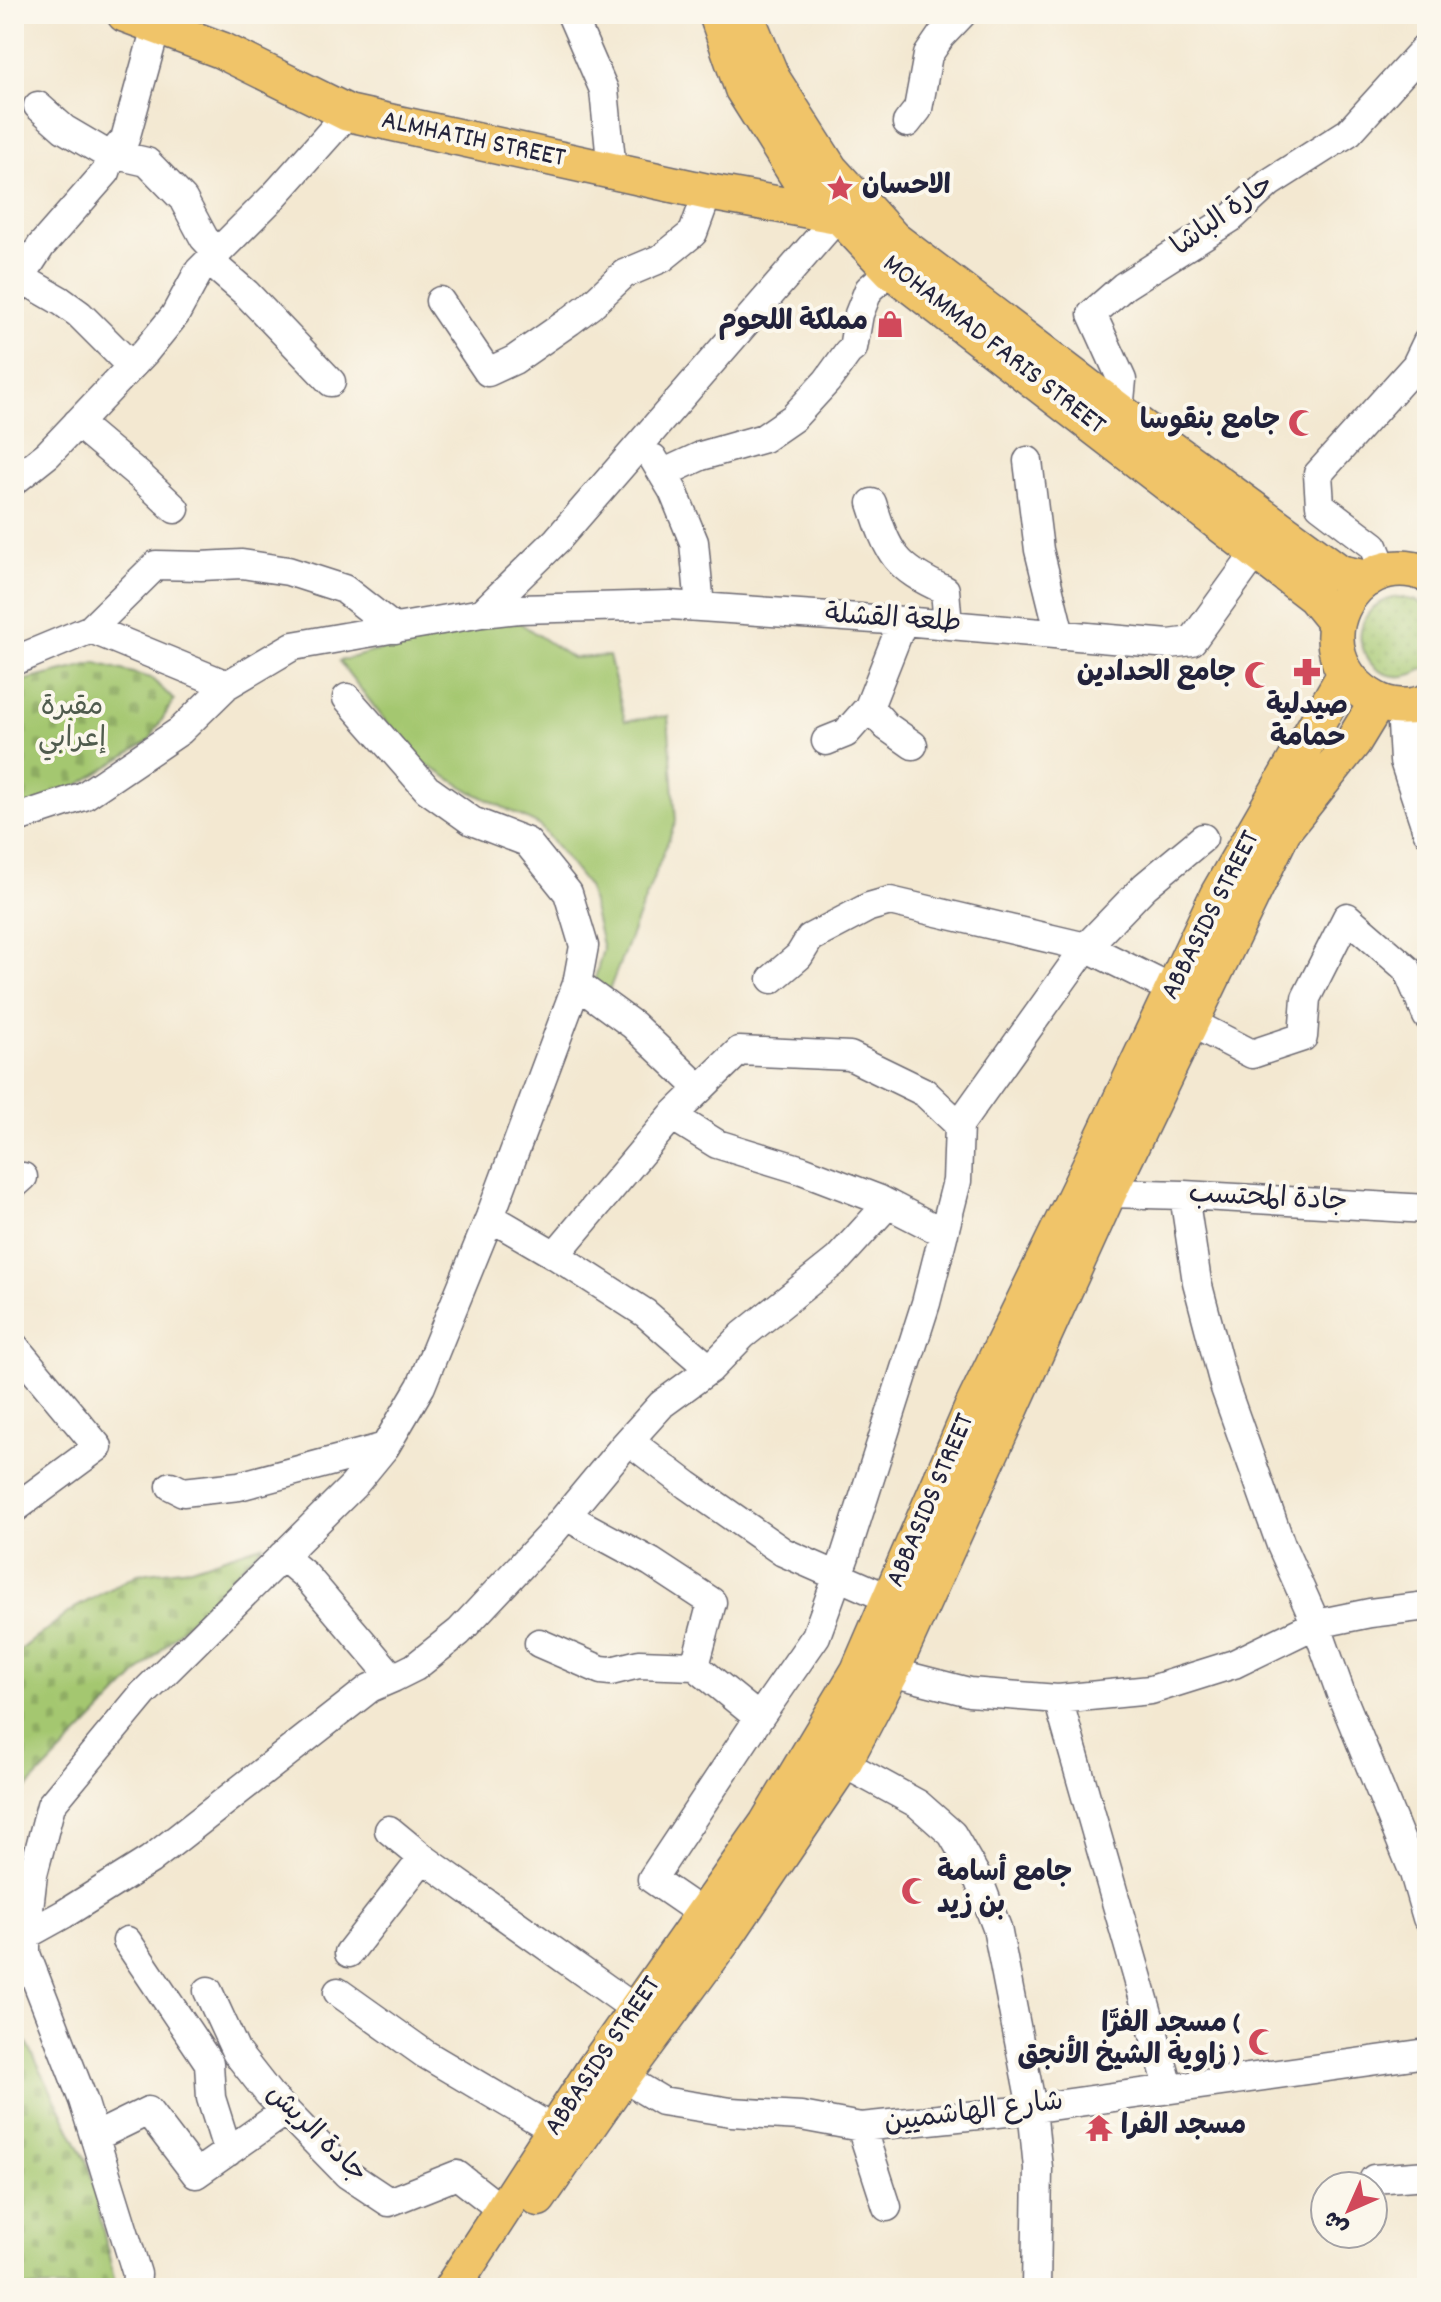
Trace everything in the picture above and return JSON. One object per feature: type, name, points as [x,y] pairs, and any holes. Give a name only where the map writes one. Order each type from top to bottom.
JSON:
[{"type":"main road","name":"MOHAMMAD FARIS STREET","points":[[717,14],[743,89],[804,186],[839,215],[891,270],[1314,596],[1336,623]]},
{"type":"main road","name":"MOHAMMAD FARIS STREET","points":[[745,14],[772,79],[830,170],[893,239],[1119,411],[1340,573],[1375,575],[1402,569],[1427,574]]},
{"type":"main road","name":"ALMHATIH STREET","points":[[146,18],[221,50],[348,113],[708,192],[839,215]]},
{"type":"main road","points":[[1375,575],[1347,599],[1336,623],[1338,658],[1345,675],[1360,690],[1402,703]]},
{"type":"main road","name":"ABBASIDS STREET","points":[[452,2288],[635,2009],[767,1824],[859,1671],[972,1409],[1218,895],[1345,675]]},
{"type":"main road","name":"ABBASIDS STREET","points":[[484,2288],[489,2269],[622,2077],[723,1940],[843,1763],[891,1672],[1108,1193],[1283,830],[1353,742],[1402,703]]},
{"type":"street","points":[[571,14],[604,90],[612,171]]},
{"type":"street","points":[[907,123],[918,109],[928,55],[962,14]]},
{"type":"street","points":[[131,366],[79,314],[61,301],[18,285],[41,246],[106,172],[112,154],[125,139],[146,18]]},
{"type":"street","name":"حارة الباشا","points":[[1119,411],[1122,380],[1092,314],[1124,286],[1231,218],[1269,183],[1349,132],[1427,46]]},
{"type":"street","points":[[38,106],[64,129],[103,152],[147,162],[183,199],[213,257],[331,382]]},
{"type":"street","points":[[17,472],[48,454],[145,352],[175,315],[199,271],[273,197],[348,113]]},
{"type":"street","points":[[440,301],[488,372],[514,360],[570,321],[624,274],[673,250],[693,233],[708,192]]},
{"type":"street","points":[[482,613],[557,540],[839,215]]},
{"type":"street","points":[[664,473],[701,456],[764,438],[793,418],[853,348],[859,314],[869,289],[891,270]]},
{"type":"street","points":[[1375,575],[1374,546],[1320,505],[1318,474],[1416,365],[1427,342]]},
{"type":"street","points":[[77,423],[175,509]]},
{"type":"street","points":[[641,442],[664,473],[694,542],[700,607]]},
{"type":"street","points":[[1028,461],[1039,550],[1060,635]]},
{"type":"street","points":[[872,503],[885,542],[896,559],[923,580],[945,590],[948,625]]},
{"type":"street","name":"طلعة القشلة","points":[[14,819],[84,796],[180,731],[227,685],[293,646],[482,613],[519,609],[670,605],[1169,644],[1192,641],[1257,551]]},
{"type":"street","points":[[14,661],[91,629],[156,565],[242,564],[288,571],[344,589],[395,629]]},
{"type":"street","points":[[826,741],[846,733],[869,707],[903,621]]},
{"type":"street","points":[[91,629],[227,685]]},
{"type":"street","points":[[136,2288],[137,2274],[83,2100],[26,1954],[33,1874],[51,1805],[143,1694],[353,1486],[385,1447],[421,1386],[490,1217],[577,984],[584,946],[568,893],[527,842],[472,821],[427,789],[347,698]]},
{"type":"street","points":[[1402,703],[1404,761],[1427,831]]},
{"type":"street","points":[[869,707],[886,726],[913,745]]},
{"type":"street","points":[[703,1914],[652,1879],[816,1636],[926,1303],[957,1181],[959,1125],[1086,947],[1145,886],[1203,838]]},
{"type":"street","points":[[772,979],[799,956],[810,938],[869,907],[890,901],[1086,947],[1173,990]]},
{"type":"street","points":[[1190,1022],[1252,1054],[1303,1037],[1306,998],[1347,917],[1407,969],[1427,1016]]},
{"type":"street","points":[[577,984],[633,1025],[700,1089]]},
{"type":"street","points":[[555,1255],[672,1116],[739,1051],[850,1056],[924,1092],[959,1125]]},
{"type":"street","points":[[672,1116],[717,1144],[802,1170],[888,1204],[944,1233]]},
{"type":"street","name":"جادة المحتسب","points":[[1108,1193],[1427,1209]]},
{"type":"street","points":[[1184,1195],[1197,1282],[1225,1388],[1281,1545],[1316,1624],[1414,1873],[1427,1918]]},
{"type":"street","points":[[26,1935],[150,1860],[370,1688],[415,1667],[459,1632],[566,1516],[662,1404],[710,1369],[743,1335],[838,1259],[888,1204]]},
{"type":"street","points":[[490,1217],[645,1313],[710,1369]]},
{"type":"street","points":[[14,1346],[98,1447],[14,1509]]},
{"type":"street","points":[[629,1441],[783,1552],[890,1599]]},
{"type":"street","points":[[171,1486],[183,1492],[239,1486],[385,1447]]},
{"type":"street","points":[[566,1516],[651,1562],[712,1602],[695,1666]]},
{"type":"street","points":[[282,1556],[306,1576],[393,1678]]},
{"type":"street","points":[[891,1672],[969,1692],[1058,1699],[1151,1690],[1234,1664],[1316,1624],[1427,1606]]},
{"type":"street","points":[[539,1643],[601,1670],[611,1671],[639,1664],[695,1666],[759,1718]]},
{"type":"street","points":[[1058,1699],[1169,2087]]},
{"type":"street","points":[[843,1763],[918,1804],[952,1834],[979,1881],[997,1928],[1032,2108],[1038,2168],[1036,2288]]},
{"type":"street","points":[[389,1830],[423,1858],[635,2009]]},
{"type":"street","points":[[349,1953],[423,1858]]},
{"type":"street","points":[[127,1941],[209,2063],[211,2098],[228,2152]]},
{"type":"street","name":"جادة الريش","points":[[208,1991],[236,2052],[269,2094],[347,2174],[389,2202],[457,2175],[502,2210]]},
{"type":"street","points":[[338,1992],[425,2054],[554,2130]]},
{"type":"street","name":"شارع الهاشميين","points":[[622,2077],[662,2101],[731,2112],[801,2116],[861,2127],[1032,2108],[1427,2053]]},
{"type":"street","points":[[95,2137],[148,2111],[196,2174],[286,2111]]},
{"type":"street","points":[[861,2127],[887,2207]]},
{"type":"street","points":[[1389,2178],[1427,2175]]},
{"type":"green space","points":[[1397,597],[1418,601],[1427,608],[1427,667],[1406,676],[1388,675],[1373,666],[1364,652],[1361,636],[1364,620],[1376,606]]},
{"type":"green space","points":[[514,619],[572,658],[609,656],[625,721],[668,716],[676,821],[608,993],[594,982],[603,949],[588,887],[539,825],[474,793],[425,764],[386,722],[339,661],[479,623]]},
{"type":"green space","name":"مقبرة إعرابي","points":[[96,663],[151,678],[174,700],[149,741],[53,801],[14,813],[14,683]]},
{"type":"green space","points":[[264,1544],[25,1790],[14,1827],[14,1655],[73,1609],[138,1574],[191,1568]]},
{"type":"green space","points":[[14,2017],[89,2167],[116,2288],[14,2288]]},
{"type":"place","name":"الاحسان","points":[[840,188]]},
{"type":"place","name":"مملكة اللحوم","points":[[890,324]]},
{"type":"place","name":"جامع بنقوسا","points":[[1302,423]]},
{"type":"place","name":"صيدلية حمامة","points":[[1307,672]]},
{"type":"place","name":"جامع الحدادين","points":[[1258,675]]},
{"type":"place","name":"جامع أسامة بن زيد","points":[[915,1891]]},
{"type":"place","name":"مسجد الفرَّا ( زاوية الشيخ الأنجق )","points":[[1262,2042]]},
{"type":"place","name":"مسجد الفرا","points":[[1099,2128]]}]
